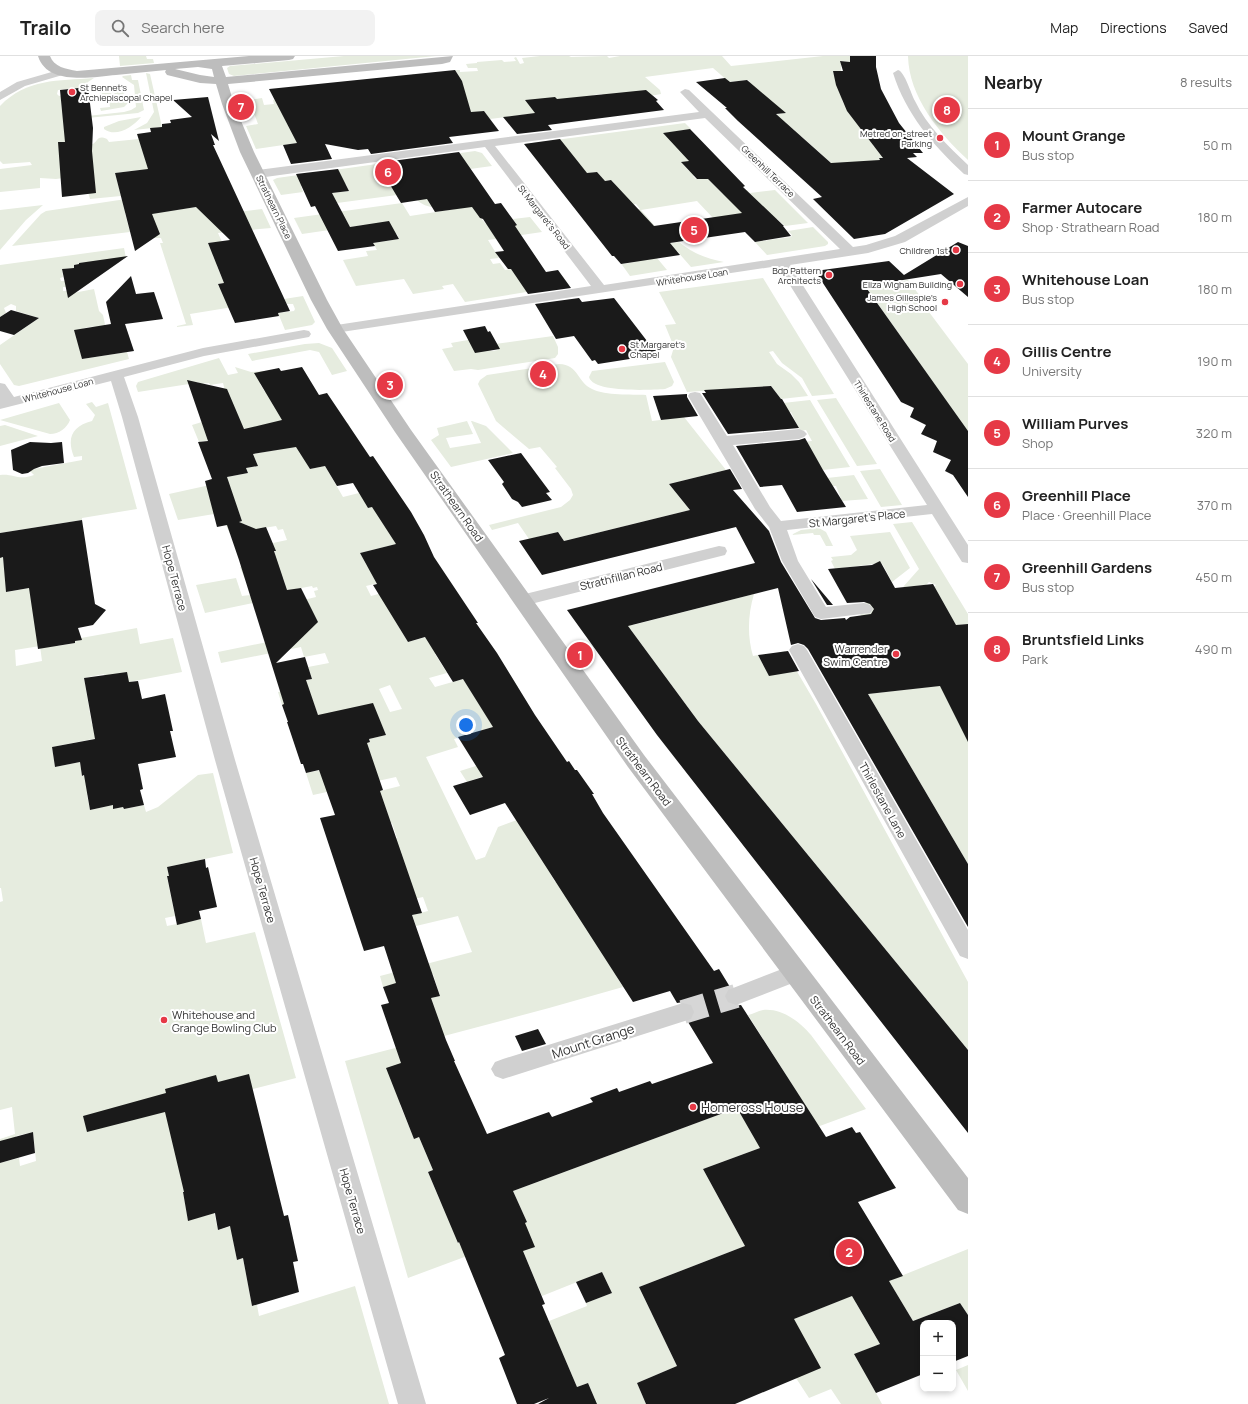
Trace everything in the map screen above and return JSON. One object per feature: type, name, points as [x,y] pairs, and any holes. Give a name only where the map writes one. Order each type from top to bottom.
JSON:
[{"type":"street","points":[[44,56],[45,61],[49,66],[62,72],[83,74],[289,56]]},
{"type":"street","points":[[146,69],[215,80],[442,60],[446,59],[447,56]]},
{"type":"street","points":[[202,63],[193,68],[193,75],[215,80]]},
{"type":"street","points":[[0,97],[21,84],[62,72]]},
{"type":"street","points":[[898,73],[906,95],[918,117],[938,142],[968,171]]},
{"type":"street","name":"Strathearn Place","points":[[215,80],[258,174],[319,300],[335,329]]},
{"type":"street","name":"Greenhill Terrace","points":[[685,92],[850,252]]},
{"type":"street","points":[[258,174],[709,114]]},
{"type":"street","name":"St Margaret's Road","points":[[488,144],[601,290]]},
{"type":"street","name":"Whitehouse Loan","points":[[335,329],[850,252],[891,243],[968,201]]},
{"type":"street","name":"Thirlestane Road","points":[[782,263],[968,558]]},
{"type":"street","name":"Strathearn Road","points":[[335,329],[404,432],[636,761],[968,1200]]},
{"type":"street","name":"Whitehouse Loan","points":[[5,404],[211,350],[304,334]]},
{"type":"street","name":"Hope Terrace","points":[[116,375],[132,425],[225,760],[412,1404]]},
{"type":"street","points":[[0,387],[5,404]]},
{"type":"street","points":[[695,396],[763,509],[777,526],[790,561],[821,613],[864,609]]},
{"type":"street","points":[[723,441],[799,434]]},
{"type":"street","name":"St Margaret's Place","points":[[777,526],[937,509]]},
{"type":"street","name":"Strathfillan Road","points":[[523,600],[719,551]]},
{"type":"street","name":"Thirlestane Lane","points":[[798,650],[968,950]]},
{"type":"street","points":[[736,996],[795,973]]},
{"type":"street","name":"Mount Grange","points":[[503,1069],[683,1012]]},
{"type":"shaded area","points":[[119,56],[146,56],[147,59],[153,59],[154,63],[120,66]]},
{"type":"shaded area","points":[[344,56],[436,56],[234,76],[229,74],[227,68],[230,66]]},
{"type":"shaded area","points":[[540,56],[607,56],[609,58],[620,56],[722,56],[731,66],[823,56],[850,56],[850,62],[841,61],[841,71],[833,71],[834,75],[843,75],[842,100],[844,104],[855,104],[869,128],[860,129],[864,135],[874,137],[866,137],[867,139],[874,139],[881,145],[873,145],[874,147],[881,147],[892,157],[879,158],[880,160],[839,170],[801,136],[790,137],[795,131],[793,129],[782,130],[787,124],[785,122],[774,123],[766,116],[785,113],[744,83],[750,82],[748,80],[729,82],[713,68],[645,77],[660,90],[661,94],[611,103],[602,94],[593,95],[596,99],[552,111],[490,119],[484,111],[256,149],[246,126],[258,124],[249,100],[262,98],[264,105],[274,104],[273,100],[315,97],[416,82],[412,74],[414,74],[417,79],[458,75],[455,70],[460,70],[460,72],[478,71],[477,68],[468,68],[466,64],[477,62],[502,60],[504,62],[516,61],[514,58],[516,57],[520,64],[524,63],[522,58]]},
{"type":"shaded area","points":[[908,56],[968,56],[968,160],[937,126],[920,100],[914,86]]},
{"type":"shaded area","points":[[146,73],[150,74],[162,127],[134,130],[147,123],[154,112]]},
{"type":"shaded area","points":[[131,75],[132,80],[138,80],[144,110],[138,113],[67,120],[67,142],[58,142],[73,148],[93,144],[98,138],[107,139],[109,142],[139,139],[175,210],[225,203],[230,213],[262,209],[271,228],[218,233],[222,242],[208,243],[211,250],[222,255],[213,256],[215,260],[223,259],[217,266],[224,283],[218,284],[219,287],[233,285],[233,307],[190,314],[193,325],[177,327],[186,324],[160,243],[163,243],[161,238],[154,238],[149,217],[140,211],[125,213],[130,232],[12,246],[41,214],[46,211],[146,196],[140,170],[115,173],[121,196],[90,199],[84,179],[86,175],[56,179],[40,178],[40,188],[0,192],[0,169],[32,165],[30,162],[3,164],[0,161],[0,106],[21,90],[32,86],[56,81],[94,78],[88,82],[85,88],[58,90],[57,94],[59,96],[64,95],[61,99],[62,111],[78,117],[124,112],[136,107],[134,85],[122,77]]},
{"type":"shaded area","points":[[114,86],[124,88],[126,92],[120,96],[113,97],[106,97],[99,94],[101,89]]},
{"type":"shaded area","points":[[125,100],[128,103],[124,107],[101,111],[100,108],[110,107],[109,101]]},
{"type":"shaded area","points":[[141,117],[129,128],[119,132],[104,129],[104,127],[119,121]]},
{"type":"shaded area","points":[[685,123],[691,129],[667,133],[689,161],[682,163],[689,171],[713,167],[693,176],[696,179],[708,179],[723,194],[747,190],[750,193],[775,190],[808,223],[785,226],[777,219],[713,218],[697,201],[641,210],[670,243],[679,242],[700,255],[724,262],[691,267],[677,251],[657,258],[667,270],[630,276],[620,262],[623,264],[635,262],[583,218],[640,209],[636,204],[619,207],[614,183],[611,180],[583,184],[601,177],[597,172],[576,175],[525,144]]},
{"type":"shaded area","points":[[475,151],[482,153],[492,166],[470,169],[397,195],[337,203],[332,193],[349,191],[346,184],[328,186],[326,182],[301,186],[303,192],[281,195],[273,180],[277,178],[377,164],[385,176],[389,163]]},
{"type":"shaded area","points":[[415,197],[485,205],[479,216],[486,224],[497,223],[500,228],[517,225],[513,219],[530,217],[542,232],[488,240],[499,258],[490,259],[493,264],[500,263],[505,270],[511,269],[563,277],[569,285],[465,302],[453,284],[442,286],[444,289],[413,294],[404,279],[356,286],[343,260],[368,256],[366,251],[377,250],[373,243],[399,239],[397,234],[370,238],[364,225],[302,234],[294,218],[402,203],[410,216],[455,209],[427,206],[418,201]]},
{"type":"shaded area","points":[[43,205],[26,220],[0,250],[0,210]]},
{"type":"shaded area","points":[[813,227],[828,242],[828,244],[825,246],[767,255],[755,242],[791,237],[792,235],[788,231]]},
{"type":"shaded area","points":[[124,248],[126,258],[79,263],[74,265],[74,268],[62,269],[63,277],[60,278],[61,281],[65,281],[67,287],[63,287],[63,291],[68,291],[68,294],[94,289],[99,311],[103,315],[106,329],[90,327],[82,329],[76,333],[82,359],[127,352],[129,359],[19,386],[14,385],[0,364],[0,345],[39,318],[16,311],[16,306],[11,304],[4,308],[6,313],[0,317],[0,265]]},
{"type":"shaded area","points":[[763,278],[834,394],[812,396],[802,378],[782,363],[773,351],[769,352],[777,364],[799,382],[808,396],[781,399],[771,386],[687,392],[671,357],[674,347],[665,325],[676,324],[659,292]]},
{"type":"shaded area","points":[[908,280],[920,296],[917,296],[968,364],[968,432],[866,287],[867,285],[871,286]]},
{"type":"shaded area","points":[[303,296],[315,322],[312,325],[285,330],[278,313],[294,311],[295,309],[293,304],[287,304],[284,299]]},
{"type":"shaded area","points":[[553,336],[558,347],[558,354],[555,358],[478,370],[471,369],[454,371],[442,349],[453,347],[451,343],[468,340],[492,351],[498,350],[495,344]]},
{"type":"shaded area","points":[[319,343],[332,348],[347,371],[332,375],[319,352],[310,350],[252,361],[248,354],[305,344]]},
{"type":"shaded area","points":[[219,358],[228,375],[238,373],[235,367],[251,372],[265,371],[268,376],[260,384],[265,392],[286,388],[298,422],[246,429],[240,427],[216,439],[199,442],[192,425],[202,422],[230,398],[229,395],[226,395],[223,383],[210,385],[209,383],[199,384],[198,382],[195,382],[138,392],[136,386],[138,382]]},
{"type":"shaded area","points":[[665,362],[674,382],[672,386],[665,389],[635,390],[611,388],[600,386],[593,382],[589,377],[592,371]]},
{"type":"shaded area","points":[[559,364],[570,367],[587,386],[592,389],[611,394],[646,395],[652,421],[684,417],[726,470],[669,484],[690,510],[564,541],[558,532],[529,539],[518,523],[492,530],[489,525],[561,507],[570,500],[573,495],[571,489],[555,468],[557,467],[540,447],[529,449],[496,421],[478,384],[480,380],[487,375]]},
{"type":"shaded area","points":[[836,398],[877,464],[857,466],[817,400]]},
{"type":"shaded area","points":[[810,400],[850,467],[823,470],[752,447],[812,441],[806,430],[800,431],[791,412],[789,413],[783,403]]},
{"type":"shaded area","points":[[92,402],[96,407],[108,403],[137,509],[82,518],[82,520],[0,533],[0,475],[28,477],[34,475],[30,471],[34,469],[82,460],[82,456],[74,457],[71,438],[76,429],[85,423],[92,421],[95,415],[86,404]]},
{"type":"shaded area","points":[[59,403],[70,420],[65,428],[56,433],[50,434],[0,420]]},
{"type":"shaded area","points":[[467,421],[473,434],[446,438],[450,448],[481,443],[472,421],[486,426],[513,453],[451,467],[431,440],[439,435],[437,428]]},
{"type":"shaded area","points":[[348,423],[350,427],[324,433],[306,462],[310,469],[325,466],[343,497],[379,488],[372,499],[364,501],[368,508],[372,507],[421,538],[360,553],[367,566],[403,577],[366,586],[371,596],[382,593],[397,624],[408,642],[437,634],[446,650],[435,654],[447,673],[429,678],[435,687],[505,667],[518,687],[476,699],[499,725],[454,739],[458,747],[426,757],[476,860],[485,857],[498,827],[517,820],[529,841],[532,841],[542,861],[546,860],[550,873],[555,882],[558,881],[623,987],[444,1036],[405,1103],[400,1105],[414,1138],[419,1137],[433,1170],[428,1172],[440,1201],[445,1199],[458,1243],[493,1230],[495,1234],[527,1222],[513,1191],[737,1108],[755,1138],[812,1116],[748,1015],[759,1011],[777,1011],[802,1025],[866,1109],[703,1169],[745,1246],[639,1287],[677,1366],[637,1383],[646,1404],[583,1404],[595,1399],[588,1383],[577,1387],[555,1336],[539,1325],[587,1306],[586,1303],[612,1293],[602,1272],[542,1296],[523,1251],[529,1233],[408,1278],[345,1061],[403,1046],[431,998],[440,996],[433,974],[383,987],[380,976],[472,952],[458,916],[416,926],[412,915],[428,911],[423,897],[396,903],[338,852],[397,838],[392,823],[377,826],[352,798],[400,786],[396,777],[313,795],[306,773],[336,767],[370,742],[369,739],[386,735],[381,723],[318,715],[312,699],[282,705],[278,692],[299,687],[298,682],[312,679],[308,667],[329,663],[325,653],[304,657],[301,647],[221,663],[218,652],[302,635],[295,602],[316,597],[314,591],[318,590],[317,587],[313,588],[312,586],[280,592],[279,586],[285,584],[283,578],[276,579],[274,573],[245,579],[240,567],[258,564],[256,558],[275,554],[273,543],[287,540],[283,529],[278,530],[276,526],[251,530],[249,526],[244,524],[234,533],[230,534],[226,525],[242,521],[238,510],[178,520],[169,494],[228,481],[227,477],[248,473],[246,468],[258,466],[253,454],[276,450],[317,431]],"holes":[[[390,685],[402,709],[390,712],[379,689]]]},
{"type":"shaded area","points":[[5,425],[38,436],[0,446],[0,426]]},
{"type":"shaded area","points":[[880,469],[902,505],[881,507],[860,471]]},
{"type":"shaded area","points":[[854,475],[868,499],[842,501],[836,486],[832,486],[827,478]]},
{"type":"shaded area","points":[[912,522],[968,614],[968,624],[872,634],[860,614],[870,613],[865,603],[881,601],[934,587],[936,585],[929,582],[926,585],[903,587],[919,569],[893,524]]},
{"type":"shaded area","points":[[819,528],[826,532],[833,546],[826,546],[820,535],[814,535],[813,533],[791,535],[801,530]]},
{"type":"shaded area","points":[[890,532],[910,568],[892,582],[881,563],[835,569],[831,561],[833,560],[831,557],[851,555],[857,550],[850,536]]},
{"type":"shaded area","points":[[3,557],[7,592],[45,585],[58,646],[75,643],[75,641],[81,640],[81,638],[137,628],[140,644],[173,638],[182,672],[129,682],[105,676],[104,674],[84,678],[92,725],[120,719],[98,738],[52,747],[55,767],[80,762],[82,776],[88,775],[91,794],[87,795],[90,810],[113,805],[113,809],[123,807],[124,809],[144,805],[146,812],[158,807],[198,775],[213,773],[233,853],[167,867],[169,876],[167,877],[175,916],[165,918],[167,926],[201,919],[206,943],[255,932],[296,1078],[253,1089],[202,1187],[183,1192],[188,1220],[208,1215],[213,1208],[218,1230],[283,1211],[284,1216],[232,1235],[237,1260],[243,1258],[252,1306],[257,1305],[259,1316],[355,1286],[389,1404],[0,1404],[0,1163],[19,1158],[20,1166],[36,1161],[33,1132],[16,1136],[17,1144],[0,1149],[0,1139],[15,1134],[12,1107],[0,1110],[0,902],[3,901],[0,888],[0,558]],"holes":[[[40,646],[42,661],[16,666],[15,650]]]},
{"type":"shaded area","points":[[236,578],[242,596],[250,595],[253,603],[205,613],[196,585]]},
{"type":"shaded area","points":[[754,594],[750,609],[749,625],[753,656],[758,655],[769,675],[777,653],[785,651],[816,704],[968,982],[968,1050],[698,721],[631,630],[622,632],[631,622],[633,625]]},
{"type":"shaded area","points":[[945,685],[968,734],[968,864],[868,694]]},
{"type":"shaded area","points":[[517,753],[487,775],[467,782],[460,771]]},
{"type":"shaded area","points":[[968,1249],[968,1315],[960,1303],[913,1321],[893,1288],[856,1303],[880,1344],[855,1354],[882,1404],[841,1404],[831,1389],[809,1398],[796,1378],[794,1319]]},
{"type":"shaded area","points":[[968,1365],[968,1391],[956,1370]]},
{"type":"building","points":[[850,56],[876,56],[876,67],[881,89],[899,123],[923,153],[913,153],[917,157],[907,158],[954,194],[885,234],[854,239],[813,199],[822,197],[725,108],[727,108],[696,82],[725,78],[730,82],[747,80],[786,113],[776,114],[831,163],[880,160],[879,158],[883,158],[847,111],[836,85],[833,71],[843,71],[840,61],[850,62]]},
{"type":"building","points":[[455,70],[462,81],[471,112],[484,111],[499,131],[449,137],[453,143],[371,154],[368,149],[358,150],[325,144],[332,159],[291,164],[283,145],[297,143],[269,89]]},
{"type":"building","points":[[88,87],[93,128],[92,151],[96,193],[62,197],[58,142],[65,142],[60,90]]},
{"type":"building","points":[[646,90],[658,100],[656,101],[664,110],[548,125],[552,130],[517,134],[503,117],[535,113],[525,100],[555,97],[557,99]]},
{"type":"building","points":[[208,97],[219,141],[211,134],[215,145],[213,145],[290,311],[278,313],[279,316],[235,323],[218,284],[224,283],[208,243],[230,240],[196,207],[152,214],[160,234],[135,251],[115,173],[148,169],[137,134],[151,132],[150,128],[162,127],[162,124],[171,123],[170,120],[192,117],[173,100]]},
{"type":"building","points":[[690,129],[745,186],[743,187],[784,226],[791,236],[755,242],[745,232],[670,243],[680,255],[621,264],[614,256],[612,256],[524,144],[560,139],[587,173],[597,172],[605,181],[611,180],[654,226],[742,213],[708,179],[697,179],[681,162],[689,161],[663,133]]},
{"type":"building","points":[[459,152],[495,204],[501,203],[517,225],[515,226],[546,272],[558,270],[571,288],[528,294],[511,269],[508,269],[495,252],[504,251],[483,219],[480,218],[472,207],[435,212],[427,199],[401,203],[377,163]]},
{"type":"building","points":[[338,169],[349,191],[332,193],[350,227],[389,221],[399,239],[373,243],[375,246],[338,251],[315,206],[311,207],[296,174]]},
{"type":"building","points":[[958,242],[968,246],[968,297],[941,274],[865,286],[968,431],[968,497],[953,475],[945,471],[951,460],[933,452],[937,441],[921,434],[926,425],[910,417],[914,408],[901,402],[815,271],[889,261],[904,275]]},
{"type":"building","points":[[128,256],[68,298],[62,269],[74,268],[74,265],[79,263]]},
{"type":"building","points":[[131,276],[136,294],[154,292],[163,319],[125,324],[134,351],[82,359],[74,330],[111,324],[106,302]]},
{"type":"building","points":[[579,298],[582,302],[614,298],[647,341],[663,345],[647,358],[637,360],[636,358],[598,364],[595,360],[592,361],[574,336],[556,339],[535,304]]},
{"type":"building","points":[[11,310],[39,318],[14,335],[0,331],[0,317]]},
{"type":"building","points":[[485,326],[488,332],[490,331],[500,349],[475,353],[463,330]]},
{"type":"building","points":[[302,367],[319,395],[327,393],[370,457],[373,456],[411,512],[434,557],[478,623],[476,623],[497,653],[535,715],[567,762],[569,761],[575,770],[577,770],[594,794],[592,794],[603,813],[714,971],[719,969],[730,987],[724,995],[727,1003],[735,1006],[741,1005],[826,1137],[852,1127],[856,1133],[860,1132],[896,1188],[858,1202],[903,1276],[889,1281],[913,1321],[960,1303],[968,1315],[968,1356],[956,1361],[956,1320],[920,1320],[920,1375],[876,1393],[854,1354],[880,1344],[852,1296],[794,1319],[821,1368],[735,1404],[646,1404],[637,1383],[677,1366],[639,1287],[745,1246],[703,1169],[760,1148],[737,1108],[513,1191],[527,1222],[525,1223],[535,1247],[523,1251],[545,1304],[542,1305],[577,1387],[588,1383],[597,1404],[538,1404],[549,1398],[534,1404],[517,1404],[499,1358],[505,1355],[459,1242],[458,1243],[428,1172],[433,1170],[419,1137],[414,1139],[386,1068],[401,1063],[381,1005],[389,1003],[383,987],[396,983],[384,946],[364,951],[320,818],[335,815],[319,770],[306,773],[303,764],[301,764],[239,560],[227,525],[217,527],[205,481],[212,479],[198,442],[208,441],[187,380],[227,389],[244,429],[282,420],[254,373],[279,368],[281,371]],"holes":[[[296,447],[310,469],[325,466],[337,486],[353,483],[368,508],[372,507],[396,544],[360,553],[377,584],[373,585],[408,642],[425,637],[453,682],[463,679],[493,727],[458,737],[483,777],[453,786],[470,815],[505,803],[633,1002],[670,991],[677,1003],[683,1002],[691,1004],[695,1013],[692,1020],[688,1022],[713,1063],[652,1084],[650,1081],[619,1092],[617,1088],[590,1098],[593,1102],[552,1117],[549,1112],[487,1134],[454,1061],[431,998],[440,996],[412,915],[422,913],[380,791],[383,790],[367,743],[370,742],[369,739],[386,735],[373,703],[318,715],[306,680],[312,679],[305,657],[276,663],[318,622],[301,588],[287,590],[274,551],[276,551],[266,527],[256,529],[239,522],[242,521],[227,477],[248,473],[246,468],[258,466],[253,454]]]},
{"type":"building","points":[[771,386],[782,399],[799,428],[728,434],[702,393],[706,393],[704,390]]},
{"type":"building","points":[[687,394],[687,397],[698,416],[661,420],[653,396]]},
{"type":"building","points":[[805,438],[846,507],[797,512],[782,485],[760,487],[736,446],[799,440]]},
{"type":"building","points":[[30,442],[62,442],[64,463],[42,466],[28,473],[22,474],[13,470],[11,450]]},
{"type":"building","points":[[521,453],[550,492],[546,493],[552,500],[522,507],[518,502],[512,499],[502,484],[504,482],[488,460]]},
{"type":"building","points":[[730,469],[742,489],[733,490],[769,531],[781,562],[815,618],[821,620],[845,618],[846,620],[850,617],[871,614],[874,609],[870,604],[864,602],[847,603],[828,569],[872,565],[880,561],[895,588],[933,584],[956,625],[968,624],[968,742],[940,686],[868,694],[968,864],[968,927],[808,649],[804,645],[798,643],[791,645],[778,588],[628,626],[698,721],[968,1050],[968,1133],[657,735],[567,610],[755,563],[736,527],[542,575],[519,541],[558,532],[564,541],[690,510],[669,484]]},
{"type":"building","points":[[82,520],[95,604],[106,610],[93,625],[78,628],[82,640],[75,641],[75,643],[38,649],[29,588],[6,592],[3,557],[0,558],[0,533]]},
{"type":"building","points":[[811,579],[833,605],[827,605]]},
{"type":"building","points":[[788,651],[799,671],[769,676],[758,655]]},
{"type":"building","points":[[127,672],[129,682],[138,681],[142,699],[165,694],[173,731],[170,731],[176,757],[138,764],[143,789],[140,790],[144,805],[124,809],[123,807],[113,809],[113,805],[90,810],[84,775],[82,776],[80,762],[55,767],[52,747],[95,739],[84,678]]},
{"type":"building","points":[[205,859],[206,868],[208,867],[217,907],[199,911],[201,919],[177,925],[167,876],[169,876],[167,867]]},
{"type":"building","points":[[538,1029],[546,1044],[522,1051],[515,1036]]},
{"type":"building","points":[[249,1074],[284,1216],[288,1215],[298,1261],[293,1262],[299,1292],[252,1306],[243,1258],[237,1260],[230,1226],[218,1230],[215,1213],[188,1221],[184,1192],[165,1112],[87,1132],[83,1116],[166,1093],[165,1089],[216,1075],[218,1082]]},
{"type":"building","points":[[33,1132],[35,1153],[0,1163],[0,1141]]},
{"type":"building","points":[[602,1272],[612,1293],[586,1303],[576,1282]]},
{"type":"tunnel","points":[[683,1012],[736,996]]},
{"type":"place","name":"St Bennet's Archiepiscopal Chapel","points":[[72,92]]},
{"type":"place","name":"Greenhill Gardens","points":[[241,107]]},
{"type":"place","name":"Bruntsfield Links","points":[[947,110]]},
{"type":"place","name":"Metred on-street Parking","points":[[940,138]]},
{"type":"place","name":"Greenhill Place","points":[[388,172]]},
{"type":"place","name":"William Purves","points":[[694,230]]},
{"type":"place","name":"Children 1st","points":[[956,250]]},
{"type":"place","name":"Bdp Pattern Architects","points":[[829,275]]},
{"type":"place","name":"Eliza Wigham Building","points":[[960,284]]},
{"type":"place","name":"James Gillespie's High School","points":[[945,302]]},
{"type":"place","name":"St Margaret's Chapel","points":[[622,349]]},
{"type":"place","name":"Gillis Centre","points":[[543,374]]},
{"type":"place","name":"Whitehouse Loan","points":[[390,385]]},
{"type":"place","name":"Warrender Swim Centre","points":[[896,654]]},
{"type":"place","name":"Mount Grange","points":[[580,655]]},
{"type":"place","name":"Whitehouse and Grange Bowling Club","points":[[164,1020]]},
{"type":"place","name":"Homeross House","points":[[693,1107]]},
{"type":"place","name":"Farmer Autocare","points":[[849,1252]]}]
